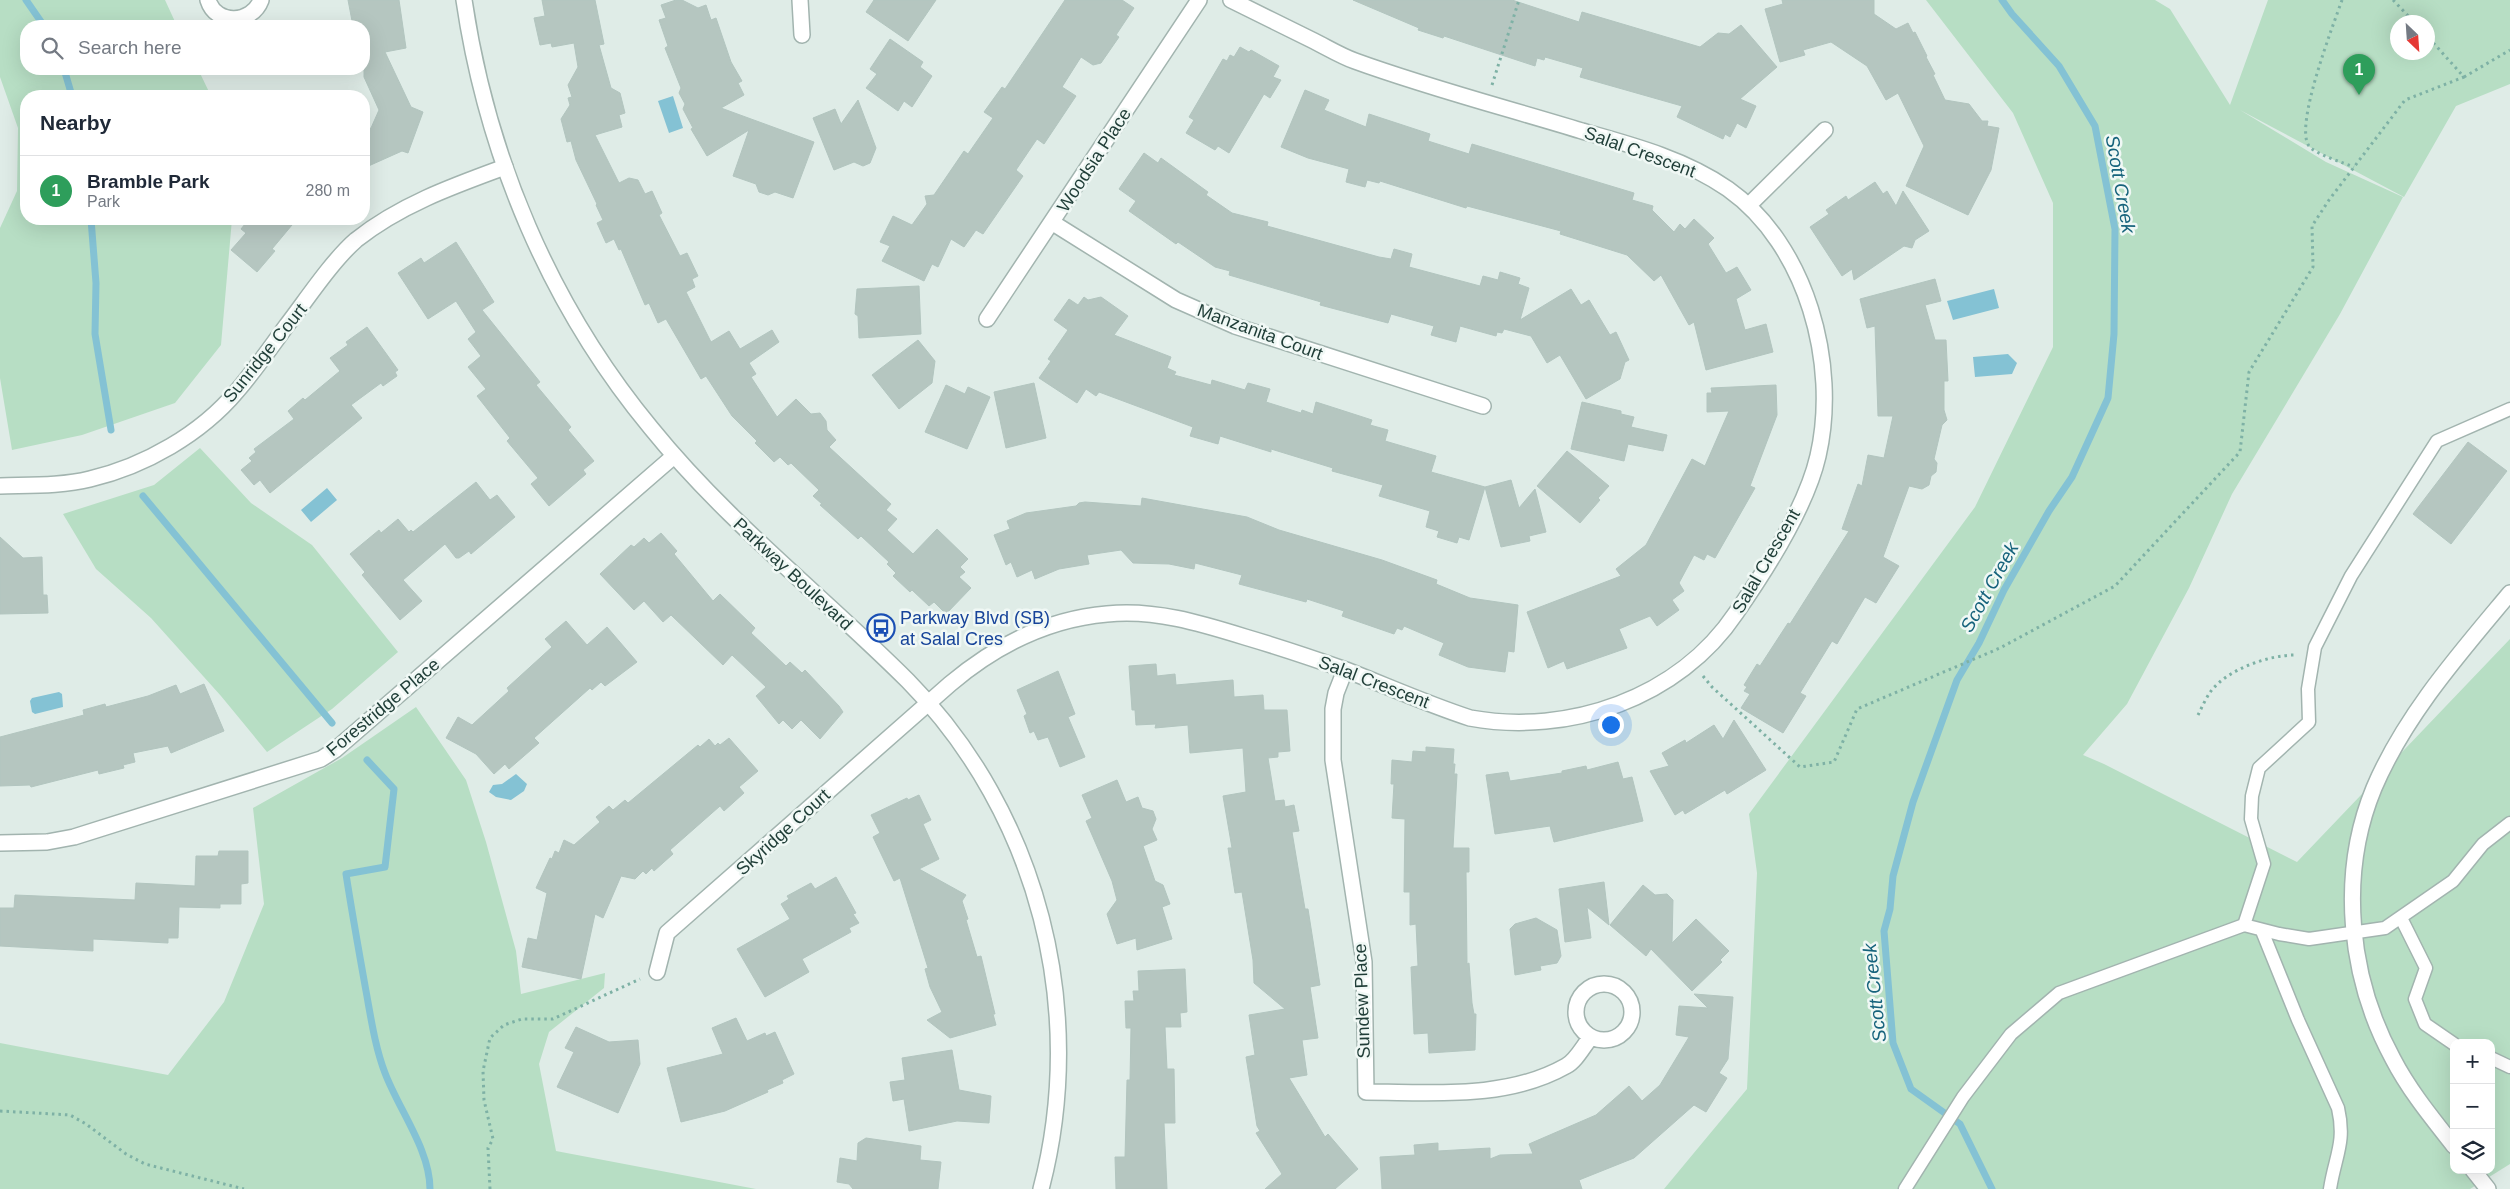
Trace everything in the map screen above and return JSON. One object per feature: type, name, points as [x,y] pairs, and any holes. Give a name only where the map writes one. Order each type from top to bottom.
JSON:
[{"type":"street","points":[[208,0],[214,11],[222,16],[239,19],[256,11],[261,0]]},
{"type":"street","name":"Parkway Boulevard","points":[[464,0],[477,72],[504,167],[541,255],[574,317],[630,402],[674,456],[742,526],[910,683],[965,750],[999,806],[1028,871],[1044,926],[1057,997],[1060,1061],[1053,1130],[1041,1189]]},
{"type":"street","points":[[800,0],[802,35]]},
{"type":"street","name":"Woodsia Place","points":[[987,319],[1053,223],[1199,0]]},
{"type":"street","name":"Salal Crescent","points":[[927,704],[978,661],[1016,639],[1061,622],[1108,614],[1158,615],[1195,621],[1345,670],[1470,718],[1497,722],[1541,722],[1594,713],[1627,701],[1656,687],[1696,659],[1724,632],[1753,589],[1789,526],[1809,483],[1818,457],[1823,427],[1823,378],[1811,309],[1787,256],[1748,205],[1726,188],[1682,164],[1633,146],[1353,60],[1231,0]]},
{"type":"street","points":[[1748,205],[1825,130]]},
{"type":"street","name":"Sunridge Court","points":[[0,486],[89,480],[123,469],[180,440],[212,416],[236,392],[326,274],[355,241],[393,215],[446,188],[504,167]]},
{"type":"street","name":"Manzanita Court","points":[[1053,223],[1161,292],[1228,323],[1483,406]]},
{"type":"street","name":"Forestridge Place","points":[[0,843],[47,842],[74,837],[321,759],[335,750],[674,456]]},
{"type":"street","points":[[2450,1141],[2403,1078],[2382,1039],[2366,998],[2354,933],[2352,898],[2354,867],[2360,836],[2374,788],[2390,755],[2417,713],[2510,593]]},
{"type":"street","name":"Sundew Place","points":[[1345,670],[1336,693],[1332,733],[1333,760],[1364,962],[1366,1092],[1464,1092],[1516,1086],[1568,1066],[1591,1037]]},
{"type":"street","name":"Skyridge Court","points":[[657,972],[667,933],[927,704]]},
{"type":"street","points":[[2476,1174],[2488,1189]]},
{"type":"lane","points":[[2244,924],[2264,864],[2251,820],[2252,796],[2259,768],[2309,722],[2308,689],[2315,647],[2351,576],[2438,441],[2510,409]]},
{"type":"lane","points":[[1905,1189],[1942,1134],[1963,1097],[2011,1034],[2060,993],[2244,924],[2262,931],[2309,938],[2384,928],[2453,881],[2483,844],[2510,823]]},
{"type":"lane","points":[[2401,918],[2426,968],[2415,999],[2418,1008],[2425,1024],[2450,1041]]},
{"type":"lane","points":[[2262,931],[2298,1020],[2338,1108],[2342,1142],[2330,1189]]},
{"type":"lane","points":[[2495,1060],[2510,1067]]},
{"type":"path","points":[[1487,102],[1519,0]]},
{"type":"path","points":[[2342,0],[2308,105],[2306,141],[2311,149],[2354,166]]},
{"type":"path","points":[[2393,0],[2407,15]]},
{"type":"path","points":[[2435,45],[2464,77]]},
{"type":"path","points":[[1696,659],[1703,676],[1712,687],[1800,767],[1834,762],[1857,709],[2000,648],[2115,586],[2240,452],[2248,372],[2313,268],[2312,226],[2354,166],[2405,100],[2464,77],[2510,50]]},
{"type":"path","points":[[2198,715],[2212,690],[2244,666],[2279,655],[2313,656]]},
{"type":"path","points":[[490,1189],[488,1148],[493,1139],[484,1100],[483,1070],[490,1038],[504,1025],[522,1019],[554,1019],[657,972]]},
{"type":"path","points":[[0,1111],[70,1115],[86,1124],[126,1154],[145,1164],[244,1189]]},
{"type":"green space","points":[[0,0],[165,0],[174,20],[20,20],[20,75],[201,75],[208,90],[20,90],[20,225],[231,225],[221,345],[175,403],[82,435],[12,450],[0,378],[0,228],[17,191],[18,128],[0,77]]},
{"type":"green space","points":[[1926,0],[2155,0],[2170,9],[2230,105],[2268,0],[2510,0],[2510,84],[2456,106],[2404,197],[2240,110],[2326,162],[2403,197],[2340,314],[2232,494],[2189,588],[2127,704],[2083,755],[2297,862],[2510,639],[2510,1164],[2495,1173],[2495,1039],[2450,1039],[2450,1174],[2494,1174],[2470,1189],[1664,1189],[1747,1089],[1757,873],[1749,814],[1975,507],[2053,347],[2053,203],[2013,113]]},
{"type":"green space","points":[[200,448],[251,503],[312,545],[398,652],[332,709],[267,752],[221,696],[151,618],[96,569],[63,514],[154,485]]},
{"type":"green space","points":[[416,707],[466,780],[486,842],[516,951],[521,994],[605,973],[604,988],[549,1032],[539,1064],[556,1151],[756,1189],[0,1189],[0,1043],[168,1075],[224,1002],[264,904],[253,808],[342,758]]},
{"type":"water","points":[[673,96],[683,128],[669,133],[658,101]]},
{"type":"water","points":[[1994,289],[1999,308],[1953,320],[1947,301]]},
{"type":"water","points":[[2008,354],[2017,363],[2012,374],[1975,377],[1973,357]]},
{"type":"water","points":[[327,488],[337,500],[311,522],[301,510]]},
{"type":"water","points":[[59,692],[62,694],[63,707],[35,714],[32,712],[30,701],[32,698]]},
{"type":"water","points":[[516,774],[527,784],[524,791],[511,800],[496,797],[489,792],[493,785],[502,784]]},
{"type":"building","points":[[348,0],[399,0],[406,48],[385,52],[411,107],[423,112],[408,153],[402,151],[370,165],[370,129],[379,110],[364,77],[364,75],[370,75],[370,20],[352,20]]},
{"type":"building","points":[[542,0],[595,0],[604,44],[599,45],[611,88],[620,93],[625,113],[619,115],[622,127],[595,135],[619,183],[629,178],[638,180],[645,194],[652,191],[662,213],[659,215],[680,256],[687,253],[698,276],[692,279],[695,287],[686,292],[711,342],[729,331],[740,349],[772,330],[779,342],[749,363],[756,374],[751,377],[777,417],[796,399],[811,414],[820,413],[826,421],[827,430],[836,440],[829,447],[891,504],[886,510],[897,519],[887,530],[913,554],[937,529],[968,559],[960,567],[965,572],[959,577],[971,588],[946,614],[934,602],[929,606],[912,590],[910,592],[893,576],[896,573],[887,564],[889,562],[861,536],[858,539],[820,505],[822,504],[813,496],[819,490],[791,463],[788,465],[780,457],[774,462],[755,443],[757,441],[732,416],[706,376],[701,379],[666,319],[658,323],[649,303],[645,305],[621,249],[619,250],[614,239],[606,243],[597,223],[603,220],[597,204],[576,160],[571,141],[567,142],[561,119],[570,105],[568,98],[572,97],[568,85],[578,67],[574,43],[552,47],[551,43],[540,45],[534,18],[545,16]]},
{"type":"building","points":[[682,0],[698,8],[706,5],[711,20],[716,18],[731,62],[742,81],[738,83],[744,95],[721,108],[814,142],[793,198],[775,192],[768,195],[759,192],[756,184],[733,176],[749,130],[707,156],[691,129],[693,128],[683,109],[685,104],[679,93],[681,88],[665,48],[668,46],[659,20],[666,18],[661,5]]},
{"type":"building","points":[[874,0],[936,0],[908,41],[866,12]]},
{"type":"building","points":[[1065,0],[1122,0],[1134,8],[1116,35],[1119,37],[1101,63],[1093,65],[1081,57],[1062,87],[1076,96],[1044,144],[1037,139],[1016,170],[1023,176],[983,234],[976,230],[964,247],[951,239],[938,267],[932,264],[924,281],[882,261],[890,246],[880,242],[893,216],[912,225],[927,204],[925,196],[934,195],[964,151],[968,154],[993,118],[984,112],[1002,87],[1005,89]]},
{"type":"building","points":[[1353,0],[1512,0],[1579,22],[1582,12],[1700,47],[1718,33],[1729,34],[1741,25],[1777,67],[1740,99],[1756,106],[1746,128],[1737,123],[1730,137],[1725,134],[1723,139],[1677,117],[1682,106],[1580,77],[1583,68],[1545,57],[1544,60],[1537,58],[1535,66],[1444,36],[1443,38],[1418,30],[1419,28]]},
{"type":"building","points":[[1782,0],[1874,0],[1874,14],[1896,29],[1908,23],[1913,33],[1915,32],[1945,100],[1969,104],[1982,121],[1988,121],[1987,126],[1999,128],[1991,170],[1968,215],[1906,186],[1924,146],[1898,93],[1886,100],[1867,66],[1831,42],[1803,50],[1805,55],[1780,62],[1765,9],[1783,4]]},
{"type":"building","points":[[890,39],[923,62],[920,67],[932,76],[912,107],[904,101],[898,111],[866,88],[877,74],[870,69]]},
{"type":"building","points":[[1240,47],[1249,52],[1251,50],[1279,66],[1273,77],[1281,80],[1270,98],[1264,94],[1229,153],[1218,146],[1215,150],[1186,133],[1194,120],[1189,117],[1223,59],[1227,61],[1230,55],[1234,57]]},
{"type":"building","points":[[1305,90],[1329,100],[1324,110],[1366,127],[1369,114],[1430,134],[1428,141],[1469,154],[1472,144],[1634,193],[1632,200],[1653,206],[1652,210],[1674,232],[1680,224],[1685,229],[1694,219],[1714,238],[1708,244],[1726,273],[1737,267],[1751,290],[1736,299],[1745,330],[1766,324],[1773,352],[1706,370],[1694,322],[1689,325],[1661,275],[1654,281],[1627,255],[1560,234],[1561,231],[1467,206],[1466,208],[1380,181],[1379,183],[1367,180],[1365,187],[1346,182],[1349,169],[1308,158],[1281,147]]},
{"type":"building","points":[[858,100],[876,148],[870,163],[863,166],[854,162],[834,170],[813,118],[835,109],[841,124]]},
{"type":"building","points":[[1144,153],[1158,163],[1161,158],[1208,192],[1206,195],[1232,213],[1268,222],[1267,226],[1379,257],[1391,259],[1394,249],[1412,254],[1409,267],[1480,286],[1483,276],[1498,280],[1500,272],[1520,278],[1518,284],[1529,288],[1520,320],[1571,289],[1581,305],[1589,300],[1610,335],[1616,332],[1629,360],[1625,362],[1620,379],[1586,399],[1560,355],[1547,363],[1531,336],[1504,329],[1502,333],[1497,332],[1496,336],[1460,326],[1456,342],[1431,335],[1434,326],[1391,314],[1388,323],[1320,305],[1321,302],[1229,275],[1230,271],[1215,267],[1178,242],[1176,244],[1129,211],[1136,201],[1119,189]]},
{"type":"building","points":[[1875,182],[1883,194],[1887,191],[1896,206],[1903,191],[1929,231],[1915,240],[1912,248],[1904,246],[1854,280],[1852,269],[1842,276],[1810,227],[1829,214],[1826,210],[1846,196],[1848,200]]},
{"type":"building","points":[[244,225],[292,225],[272,249],[275,251],[257,272],[231,250],[246,233],[241,229]]},
{"type":"building","points":[[456,242],[494,302],[482,310],[540,382],[536,385],[571,427],[568,430],[594,461],[583,470],[586,474],[549,506],[531,484],[538,478],[507,441],[510,438],[477,396],[486,389],[468,367],[481,356],[468,339],[476,332],[456,301],[428,319],[398,273],[421,258],[424,263]]},
{"type":"building","points":[[1935,279],[1941,301],[1925,305],[1935,340],[1946,340],[1948,381],[1944,381],[1944,410],[1947,420],[1942,425],[1934,459],[1937,463],[1936,472],[1931,476],[1929,485],[1922,489],[1909,486],[1883,557],[1899,566],[1876,603],[1865,597],[1837,644],[1832,641],[1800,693],[1806,696],[1783,733],[1741,708],[1750,694],[1744,691],[1747,687],[1744,685],[1757,664],[1760,666],[1788,623],[1790,624],[1849,531],[1842,529],[1858,484],[1862,486],[1868,455],[1884,458],[1893,416],[1878,416],[1875,326],[1867,328],[1860,299]]},
{"type":"building","points":[[919,286],[921,334],[859,338],[858,316],[855,314],[857,289]]},
{"type":"building","points":[[1084,297],[1088,300],[1101,297],[1128,316],[1114,335],[1171,357],[1167,368],[1176,372],[1174,375],[1211,385],[1212,380],[1245,390],[1248,383],[1270,389],[1266,402],[1301,413],[1302,410],[1313,414],[1316,402],[1372,420],[1370,425],[1388,430],[1385,441],[1436,456],[1431,472],[1485,487],[1469,540],[1459,537],[1457,543],[1437,537],[1439,531],[1426,527],[1430,511],[1379,496],[1383,485],[1332,471],[1333,468],[1271,449],[1271,452],[1220,436],[1218,444],[1190,436],[1193,427],[1099,392],[1096,396],[1086,389],[1077,403],[1039,378],[1051,361],[1048,359],[1068,330],[1054,320],[1069,299],[1078,305]]},
{"type":"building","points":[[367,327],[398,370],[395,372],[397,376],[383,386],[381,383],[351,405],[362,418],[270,493],[260,480],[254,485],[241,470],[252,461],[249,458],[256,452],[254,449],[294,419],[288,411],[303,398],[305,400],[340,371],[330,358],[348,345],[346,342]]},
{"type":"building","points":[[918,340],[935,361],[932,383],[899,409],[872,375]]},
{"type":"building","points":[[1034,383],[1046,438],[1006,448],[994,392]]},
{"type":"building","points":[[946,385],[965,394],[968,387],[990,397],[967,449],[925,432]]},
{"type":"building","points":[[1776,385],[1777,415],[1750,486],[1755,488],[1715,558],[1707,554],[1704,560],[1694,555],[1679,583],[1684,591],[1672,600],[1679,610],[1657,626],[1650,616],[1619,629],[1627,648],[1567,669],[1564,661],[1548,668],[1527,612],[1621,576],[1616,569],[1646,545],[1692,459],[1705,466],[1729,411],[1707,412],[1707,393],[1712,393],[1711,388]]},
{"type":"building","points":[[1582,402],[1621,411],[1621,414],[1634,417],[1631,427],[1667,435],[1663,451],[1628,444],[1624,461],[1571,449]]},
{"type":"building","points":[[2468,442],[2507,471],[2451,544],[2413,514]]},
{"type":"building","points":[[1567,451],[1609,486],[1598,498],[1600,500],[1580,523],[1537,486]]},
{"type":"building","points":[[1511,480],[1519,508],[1535,489],[1546,532],[1529,536],[1530,541],[1501,547],[1485,487]]},
{"type":"building","points":[[476,482],[490,500],[497,495],[515,517],[471,554],[469,551],[456,558],[445,544],[403,580],[422,601],[400,620],[362,575],[365,572],[350,554],[379,530],[381,533],[398,519],[409,532],[411,530],[413,532]]},
{"type":"building","points":[[1142,498],[1247,517],[1279,530],[1382,560],[1437,580],[1436,584],[1470,598],[1518,605],[1514,652],[1508,651],[1505,672],[1468,667],[1439,655],[1444,643],[1404,626],[1402,630],[1397,628],[1394,634],[1342,616],[1344,611],[1307,599],[1306,602],[1239,584],[1242,575],[1195,563],[1194,569],[1169,564],[1133,563],[1121,550],[1087,555],[1089,564],[1059,569],[1035,579],[1032,570],[1017,577],[1011,562],[1006,565],[994,535],[1010,529],[1007,521],[1026,513],[1076,506],[1079,503],[1085,502],[1141,506]]},
{"type":"building","points":[[661,533],[677,551],[674,554],[713,601],[720,594],[755,628],[751,633],[786,666],[790,662],[802,673],[805,670],[839,706],[843,712],[820,739],[801,720],[792,729],[783,720],[779,724],[756,696],[766,687],[732,655],[723,665],[671,615],[663,622],[644,601],[634,610],[600,574],[631,545],[634,547],[644,538],[649,543]]},
{"type":"building","points":[[0,537],[23,558],[42,557],[43,595],[47,595],[48,613],[0,614]]},
{"type":"building","points":[[566,621],[587,645],[607,627],[637,662],[605,686],[601,682],[592,690],[590,688],[534,738],[539,743],[509,769],[505,764],[494,774],[476,754],[446,738],[458,717],[472,725],[509,691],[507,688],[552,647],[545,639]]},
{"type":"building","points":[[1156,664],[1157,676],[1175,674],[1176,685],[1233,680],[1234,697],[1263,695],[1264,710],[1287,710],[1290,751],[1278,752],[1278,757],[1268,758],[1275,801],[1284,800],[1285,807],[1294,805],[1299,831],[1292,832],[1305,909],[1308,909],[1320,985],[1310,987],[1318,1038],[1302,1040],[1307,1075],[1289,1078],[1325,1137],[1328,1134],[1358,1169],[1335,1189],[1265,1189],[1282,1174],[1256,1133],[1260,1131],[1257,1126],[1246,1057],[1255,1055],[1249,1015],[1285,1009],[1254,983],[1253,960],[1242,892],[1235,893],[1228,848],[1232,848],[1223,796],[1246,792],[1243,748],[1190,753],[1188,725],[1155,728],[1156,724],[1136,725],[1135,710],[1132,710],[1129,666]]},
{"type":"building","points":[[1058,671],[1075,714],[1068,717],[1085,757],[1060,767],[1048,737],[1038,740],[1034,731],[1030,733],[1024,716],[1027,714],[1017,690]]},
{"type":"building","points":[[204,684],[224,731],[171,753],[168,746],[133,753],[135,762],[123,765],[124,768],[99,774],[98,770],[31,787],[30,785],[0,786],[0,737],[84,715],[83,710],[105,704],[106,707],[148,696],[176,685],[180,694]]},
{"type":"building","points":[[1734,720],[1766,770],[1727,794],[1725,790],[1685,814],[1683,810],[1675,815],[1650,771],[1669,766],[1662,753],[1685,740],[1686,743],[1714,725],[1723,739]]},
{"type":"building","points":[[729,738],[758,771],[739,787],[744,793],[724,811],[720,806],[670,850],[673,854],[654,871],[652,868],[646,874],[643,871],[635,879],[621,876],[603,918],[595,914],[581,979],[522,967],[528,938],[537,940],[547,893],[536,888],[550,858],[552,859],[555,851],[559,853],[564,840],[574,845],[600,822],[596,817],[609,806],[613,810],[625,800],[628,803],[698,745],[700,747],[709,739],[715,746],[718,743],[720,745]]},
{"type":"building","points":[[1426,747],[1454,749],[1454,774],[1457,774],[1453,848],[1469,848],[1469,872],[1466,872],[1467,964],[1469,963],[1472,1003],[1474,1014],[1476,1014],[1475,1050],[1429,1053],[1428,1033],[1414,1034],[1411,967],[1418,966],[1416,924],[1410,925],[1410,892],[1404,892],[1405,819],[1392,818],[1394,784],[1391,784],[1392,760],[1412,762],[1413,751],[1426,752]]},
{"type":"building","points":[[1618,762],[1623,779],[1632,777],[1643,821],[1554,842],[1550,826],[1495,834],[1486,775],[1508,772],[1510,781],[1562,773],[1562,771],[1586,766],[1587,770]]},
{"type":"building","points":[[1117,780],[1126,802],[1138,797],[1142,808],[1153,811],[1156,819],[1152,829],[1157,840],[1143,846],[1155,881],[1163,885],[1170,904],[1162,907],[1172,939],[1137,950],[1136,938],[1117,944],[1107,914],[1117,900],[1112,881],[1086,821],[1092,818],[1082,795]]},
{"type":"building","points":[[919,795],[931,820],[923,824],[939,859],[919,869],[966,895],[962,901],[968,919],[966,920],[977,957],[981,956],[995,1014],[993,1014],[996,1025],[950,1038],[927,1020],[942,1012],[930,987],[925,969],[928,968],[900,878],[894,881],[873,837],[880,833],[871,815],[907,798],[908,800]]},
{"type":"building","points":[[219,851],[248,851],[248,883],[241,884],[241,904],[220,904],[220,908],[179,907],[178,938],[168,938],[168,943],[93,939],[93,951],[0,946],[0,908],[14,908],[15,895],[135,900],[136,883],[195,886],[196,856],[218,856]]},
{"type":"building","points":[[836,877],[856,913],[853,914],[859,923],[849,928],[851,932],[802,959],[809,972],[765,997],[737,949],[790,919],[781,904],[789,899],[787,896],[811,883],[815,889]]},
{"type":"building","points":[[1604,882],[1609,925],[1587,907],[1591,938],[1565,942],[1559,889]]},
{"type":"building","points":[[1643,885],[1655,895],[1667,894],[1673,900],[1672,943],[1696,919],[1729,951],[1720,960],[1722,962],[1692,991],[1651,949],[1646,956],[1610,925]]},
{"type":"building","points":[[1536,918],[1557,930],[1561,956],[1557,963],[1540,966],[1541,970],[1515,975],[1510,929],[1515,924]]},
{"type":"building","points":[[1185,969],[1187,1012],[1180,1013],[1181,1027],[1165,1027],[1167,1069],[1174,1069],[1175,1123],[1164,1123],[1167,1189],[1116,1189],[1115,1157],[1125,1157],[1127,1080],[1130,1080],[1131,1028],[1126,1028],[1125,1001],[1134,1001],[1133,991],[1139,991],[1138,971]]},
{"type":"building","points":[[1694,994],[1733,997],[1728,1059],[1719,1073],[1727,1078],[1706,1112],[1694,1105],[1634,1158],[1579,1180],[1582,1189],[1382,1189],[1380,1157],[1415,1155],[1414,1145],[1438,1143],[1438,1151],[1490,1148],[1490,1159],[1500,1155],[1533,1154],[1529,1144],[1596,1115],[1629,1086],[1642,1101],[1660,1085],[1689,1037],[1676,1035],[1679,1006],[1708,1008]]},
{"type":"building","points":[[736,1018],[747,1041],[765,1033],[766,1036],[775,1032],[794,1074],[782,1080],[783,1083],[767,1090],[768,1092],[725,1111],[681,1122],[667,1068],[723,1054],[712,1028]]},
{"type":"building","points":[[576,1027],[609,1042],[638,1040],[640,1064],[618,1113],[557,1087],[574,1052],[565,1048]]},
{"type":"building","points":[[952,1050],[959,1090],[991,1096],[989,1123],[957,1121],[909,1131],[904,1099],[893,1101],[890,1082],[905,1080],[902,1058]]},
{"type":"building","points":[[866,1138],[921,1146],[920,1160],[941,1162],[938,1189],[853,1189],[849,1184],[837,1182],[840,1158],[857,1161],[858,1143]]},
{"type":"waterway","points":[[26,0],[40,20]]},
{"type":"waterway","name":"Scott Creek","points":[[1992,1189],[1960,1124],[1911,1089],[1893,1043],[1884,931],[1890,909],[1893,876],[1913,802],[1957,680],[1979,643],[2004,590],[2049,511],[2072,477],[2108,398],[2114,334],[2115,229],[2095,126],[2059,66],[2012,14],[2002,0]]},
{"type":"waterway","points":[[66,75],[70,90]]},
{"type":"waterway","points":[[91,225],[96,283],[95,334],[111,430]]},
{"type":"waterway","points":[[143,496],[332,723]]},
{"type":"waterway","points":[[367,760],[394,789],[385,867],[346,874],[379,1053],[391,1087],[413,1130],[425,1160],[429,1174],[430,1189]]},
{"type":"place","name":"Bramble Park","points":[[2359,95]]},
{"type":"place","name":"Parkway Blvd (SB) at Salal Cres","points":[[881,628]]}]
